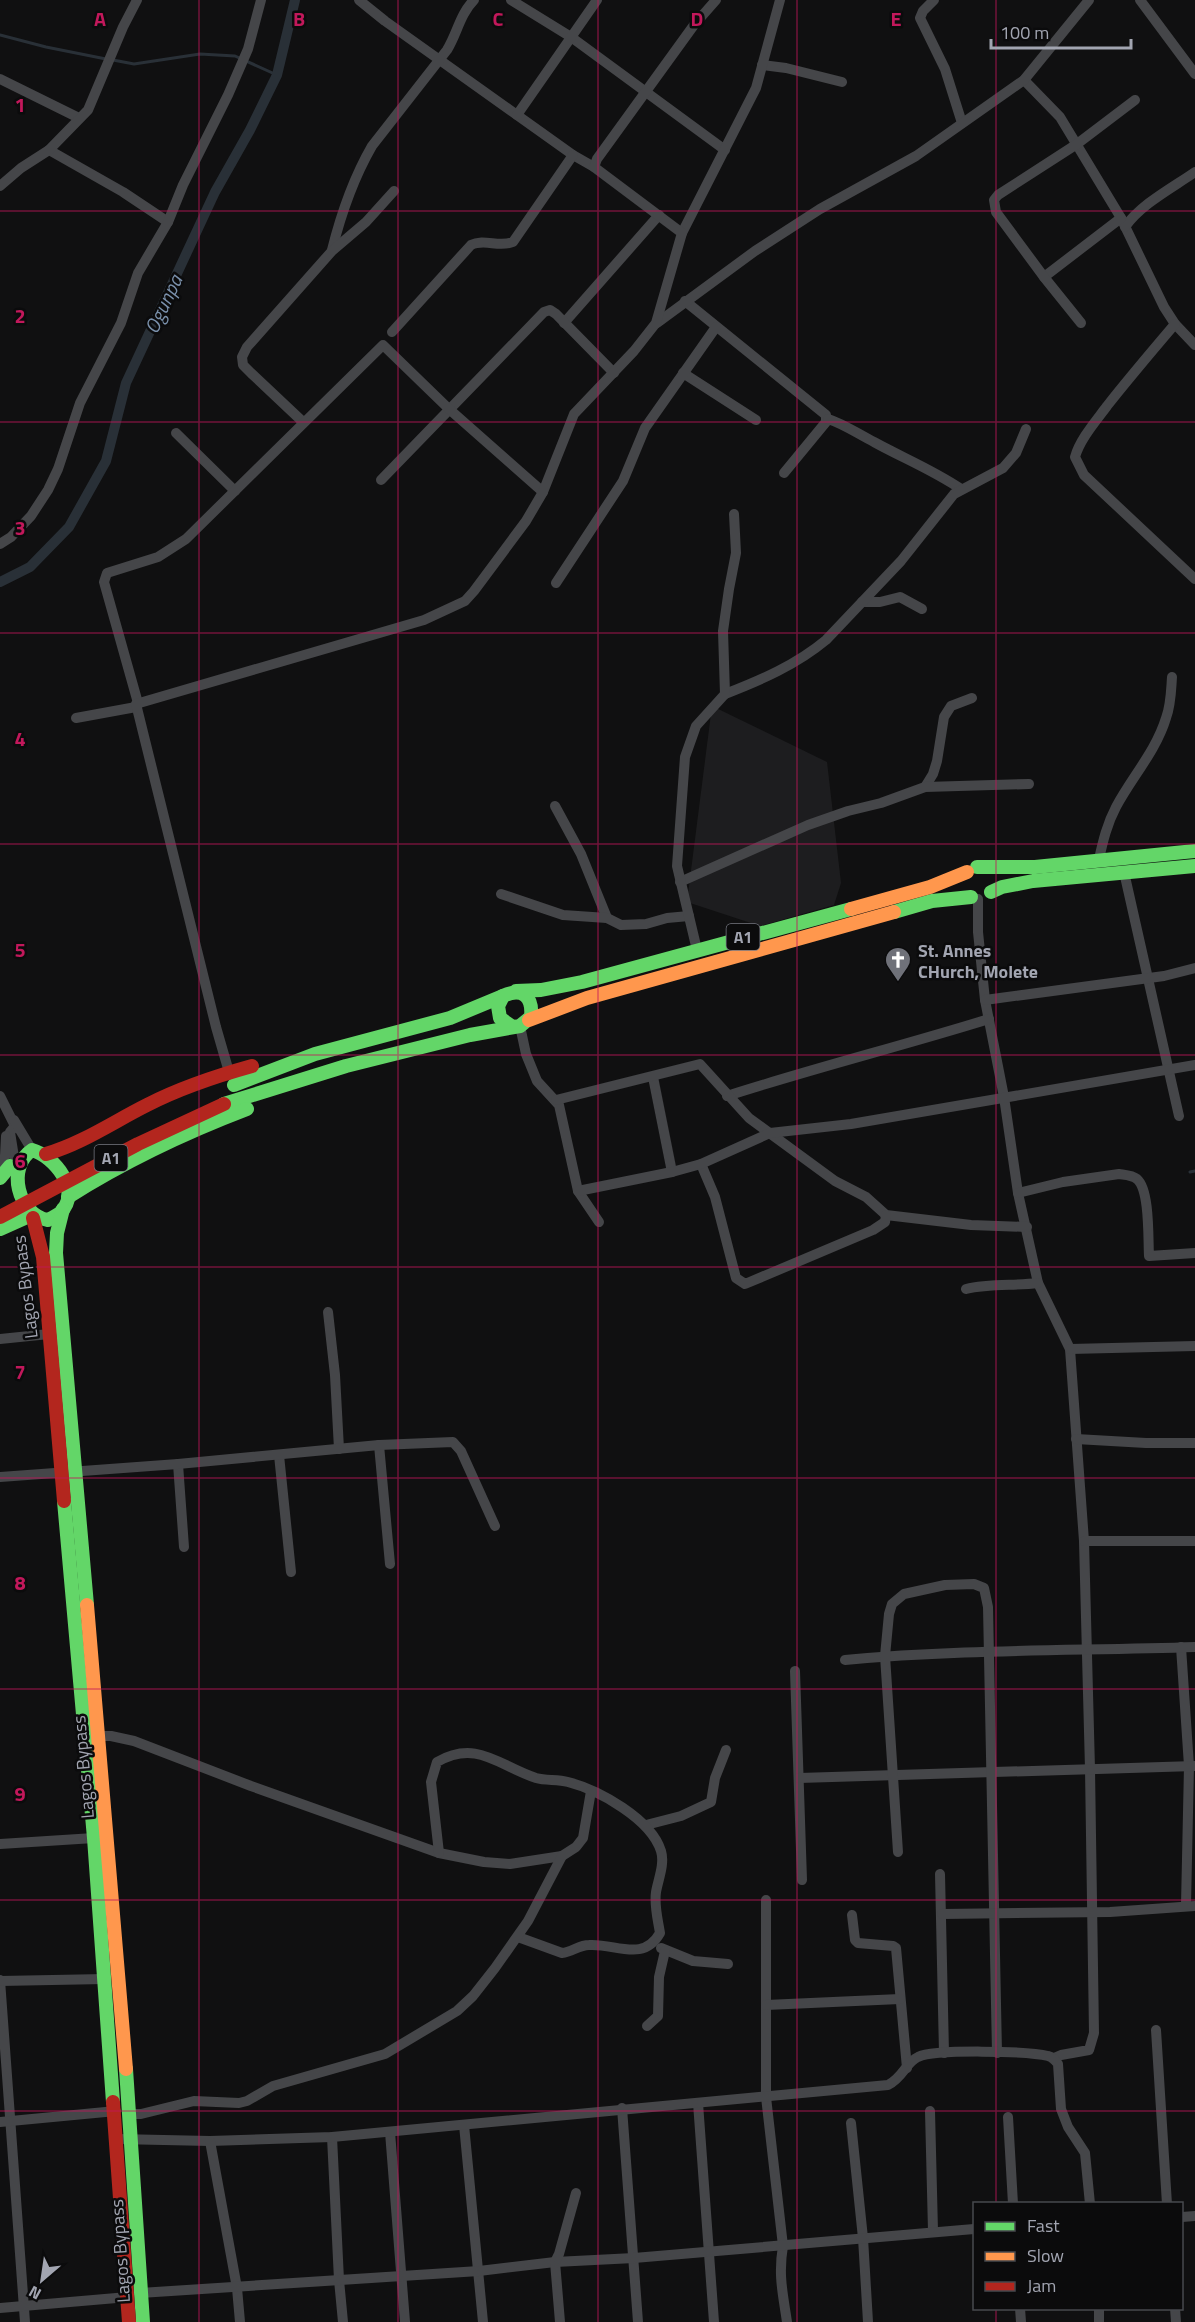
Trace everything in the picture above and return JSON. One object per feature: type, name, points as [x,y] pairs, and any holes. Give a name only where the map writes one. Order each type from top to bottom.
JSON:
[{"type":"main road","name":"A1","points":[[0,1217],[138,1144],[218,1097],[315,1054],[450,1018],[510,994],[561,987],[930,887],[972,869],[1035,867],[1195,851]]},
{"type":"main road","points":[[991,892],[993,878],[989,872],[972,869],[964,876],[963,887],[975,898],[991,892],[1002,887],[1023,882],[1195,866]]},
{"type":"main road","name":"A1","points":[[218,1097],[520,1024],[587,998],[932,902],[958,897],[975,898]]},
{"type":"main road","points":[[510,994],[525,995],[532,1005],[533,1011],[520,1024],[504,1023],[498,1012],[498,1006],[510,994]]},
{"type":"main road","points":[[0,1178],[8,1162],[21,1151],[39,1152],[69,1148],[147,1105],[229,1072],[274,1060],[315,1054]]},
{"type":"main road","points":[[8,1162],[10,1191],[17,1205],[31,1217],[46,1220],[55,1217],[65,1203],[88,1184],[158,1146],[284,1095],[325,1070]]},
{"type":"main road","name":"A1","points":[[92,1153],[143,1126]]},
{"type":"main road","points":[[39,1152],[60,1171],[65,1203]]},
{"type":"main road","name":"A1","points":[[51,1174],[71,1163]]},
{"type":"main road","points":[[10,1195],[31,1185]]},
{"type":"main road","name":"Lagos Bypass","points":[[65,1203],[57,1233],[56,1253],[99,1736],[134,2295],[129,2322]]},
{"type":"main road","points":[[0,1229],[31,1217]]},
{"type":"main road","name":"Lagos Bypass","points":[[31,1217],[38,1231],[42,1250],[105,1979],[122,2113]]},
{"type":"main road","name":"Lagos Bypass","points":[[134,2295],[143,2322]]},
{"type":"street","points":[[0,186],[21,168],[49,150],[88,110],[123,27],[137,0]]},
{"type":"street","points":[[0,544],[11,537],[31,516],[48,490],[58,469],[85,392],[121,323],[138,273],[168,222],[183,185],[215,125],[248,49],[261,0]]},
{"type":"street","points":[[359,0],[573,155],[594,167],[682,233]]},
{"type":"street","points":[[332,251],[340,218],[362,163],[372,146],[455,37],[461,16],[474,0]]},
{"type":"street","points":[[511,0],[571,37],[725,150]]},
{"type":"street","points":[[517,115],[597,0]]},
{"type":"street","points":[[594,167],[597,159],[694,26],[716,0]]},
{"type":"street","points":[[656,323],[682,233],[756,88],[780,0]]},
{"type":"street","points":[[934,0],[922,11],[920,18],[945,69],[962,123]]},
{"type":"street","points":[[76,718],[137,705],[369,638],[449,610],[465,601],[526,521],[543,492],[574,414],[614,373],[656,323],[763,245],[820,209],[916,156],[1024,80],[1089,0]]},
{"type":"street","points":[[1140,0],[1195,74]]},
{"type":"street","points":[[762,65],[786,68],[842,82]]},
{"type":"street","points":[[0,79],[79,118]]},
{"type":"street","points":[[1024,80],[1055,111],[1077,144],[1123,223],[1164,307],[1175,324],[1195,345]]},
{"type":"street","points":[[1081,323],[996,212],[994,200],[998,195],[1077,144],[1135,100]]},
{"type":"street","points":[[49,150],[123,192],[168,222]]},
{"type":"street","points":[[392,332],[471,245],[476,242],[498,244],[513,242],[573,155]]},
{"type":"street","points":[[1044,277],[1195,172]]},
{"type":"street","points":[[303,422],[250,373],[243,365],[242,357],[247,347],[332,251],[352,235],[394,191]]},
{"type":"street","points":[[564,323],[659,215]]},
{"type":"street","points":[[685,302],[826,415],[828,419],[934,471],[961,489]]},
{"type":"street","points":[[381,480],[544,312],[550,310],[614,373]]},
{"type":"street","points":[[1175,324],[1134,371],[1097,420],[1077,450],[1075,457],[1084,475],[1195,579]]},
{"type":"street","points":[[556,583],[623,481],[645,428],[716,327]]},
{"type":"street","points":[[229,1072],[104,582],[105,576],[107,573],[158,557],[186,539],[383,345],[448,409],[543,492]]},
{"type":"street","points":[[683,373],[756,420]]},
{"type":"street","points":[[784,473],[828,419]]},
{"type":"street","points":[[697,950],[680,882],[677,849],[685,757],[696,726],[725,694],[768,677],[814,651],[901,561],[949,500],[961,489],[972,486],[1003,468],[1016,453],[1026,429]]},
{"type":"street","points":[[176,433],[235,490]]},
{"type":"street","points":[[725,694],[723,631],[736,553],[734,514]]},
{"type":"street","points":[[862,602],[880,602],[900,597],[922,609]]},
{"type":"street","points":[[1099,859],[1105,832],[1117,806],[1158,739],[1170,702],[1172,677]]},
{"type":"street","points":[[925,787],[933,774],[937,761],[944,717],[951,706],[972,698]]},
{"type":"street","points":[[680,882],[808,825],[925,787],[1029,784]]},
{"type":"street","points":[[555,806],[581,854],[607,918]]},
{"type":"street","points":[[1124,872],[1179,1116]]},
{"type":"street","points":[[501,894],[563,915],[607,918],[621,925],[646,924],[667,918],[689,916]]},
{"type":"street","points":[[124,2139],[210,2141],[332,2137],[390,2132],[622,2108],[888,2085],[897,2081],[918,2057],[944,2053],[1041,2055],[1054,2058],[1089,2050],[1094,2033],[1084,1541],[1070,1349],[1038,1282],[1018,1193],[1004,1097],[985,1000],[975,898]]},
{"type":"street","points":[[985,1000],[1149,978],[1195,968]]},
{"type":"street","points":[[727,1096],[809,1070],[989,1019]]},
{"type":"street","points":[[520,1024],[526,1054],[537,1081],[556,1100],[561,1113],[578,1191],[599,1222]]},
{"type":"street","points":[[556,1100],[700,1064],[749,1118],[835,1181],[866,1197],[886,1215],[971,1225],[1027,1227]]},
{"type":"street","points":[[578,1191],[701,1164],[770,1133],[851,1124],[1195,1065]]},
{"type":"street","points":[[653,1077],[672,1172]]},
{"type":"street","points":[[2,1100],[29,1142],[39,1152]]},
{"type":"street","points":[[2,1100],[15,1126]]},
{"type":"street","points":[[8,1162],[10,1132],[15,1126]]},
{"type":"street","points":[[8,1162],[5,1156],[6,1136],[15,1126]]},
{"type":"street","points":[[701,1164],[715,1197],[736,1278],[745,1284],[873,1230],[885,1222],[886,1215]]},
{"type":"street","points":[[1018,1193],[1063,1182],[1119,1174],[1128,1175],[1136,1178],[1140,1183],[1146,1202],[1149,1256],[1195,1253]]},
{"type":"street","points":[[966,1289],[981,1285],[1005,1286],[1038,1282]]},
{"type":"street","points":[[328,1312],[336,1375],[339,1449]]},
{"type":"street","points":[[0,1339],[49,1334]]},
{"type":"street","points":[[1070,1349],[1195,1346]]},
{"type":"street","points":[[1076,1439],[1195,1443]]},
{"type":"street","points":[[0,1476],[178,1464],[379,1445],[453,1442],[461,1451],[495,1526]]},
{"type":"street","points":[[379,1445],[390,1564]]},
{"type":"street","points":[[279,1455],[291,1572]]},
{"type":"street","points":[[178,1464],[184,1547]]},
{"type":"street","points":[[1084,1541],[1195,1541]]},
{"type":"street","points":[[898,1852],[885,1656],[889,1614],[897,1598],[904,1594],[945,1586],[974,1584],[984,1588],[987,1597],[990,1651],[997,2053]]},
{"type":"street","points":[[942,1914],[1092,1912],[1190,1905],[1192,1766],[1181,1647]]},
{"type":"street","points":[[845,1660],[990,1651],[1086,1651],[1195,1647]]},
{"type":"street","points":[[795,1671],[802,1880]]},
{"type":"street","points":[[99,1736],[134,1741],[250,1786],[439,1853],[484,1862],[510,1864],[562,1856],[576,1847],[583,1838],[591,1791]]},
{"type":"street","points":[[646,1826],[681,1816],[711,1802],[715,1778],[726,1750]]},
{"type":"street","points":[[439,1853],[432,1774],[437,1762],[450,1754],[459,1752],[495,1759],[536,1778],[569,1782],[591,1791],[646,1826],[662,1852],[656,1906],[660,1933],[652,1943],[632,1951],[593,1944],[562,1953],[518,1937]]},
{"type":"street","points":[[799,1778],[1192,1766]]},
{"type":"street","points":[[0,1844],[94,1838]]},
{"type":"street","points":[[4,2121],[122,2113],[141,2114],[194,2101],[238,2103],[247,2101],[273,2086],[386,2054],[464,2005],[518,1937],[541,1899],[562,1856]]},
{"type":"street","points":[[940,1874],[944,2053]]},
{"type":"street","points":[[766,1900],[765,2097],[783,2246],[780,2262],[781,2294],[787,2322]]},
{"type":"street","points":[[852,1915],[855,1940],[858,1943],[896,1948],[907,2068]]},
{"type":"street","points":[[652,1943],[665,1951],[693,1961],[728,1964]]},
{"type":"street","points":[[647,2026],[658,2016],[658,1977],[665,1951]]},
{"type":"street","points":[[25,2322],[4,2121],[0,1980],[105,1979]]},
{"type":"street","points":[[766,2005],[900,1999]]},
{"type":"street","points":[[1156,2030],[1167,2202]]},
{"type":"street","points":[[1054,2058],[1058,2064],[1061,2109],[1064,2119],[1085,2153],[1090,2202]]},
{"type":"street","points":[[698,2103],[714,2322]]},
{"type":"street","points":[[622,2108],[638,2322]]},
{"type":"street","points":[[930,2111],[933,2231]]},
{"type":"street","points":[[1008,2117],[1013,2202]]},
{"type":"street","points":[[851,2123],[868,2322]]},
{"type":"street","points":[[464,2124],[483,2322]]},
{"type":"street","points":[[390,2132],[405,2322]]},
{"type":"street","points":[[332,2137],[343,2322]]},
{"type":"street","points":[[210,2141],[237,2288],[240,2322]]},
{"type":"street","points":[[560,2322],[555,2262],[576,2193]]},
{"type":"street","points":[[0,2308],[134,2295],[479,2271],[555,2262],[634,2258],[973,2229]]},
{"type":"shaded area","points":[[712,706],[827,762],[841,883],[834,905],[760,926],[687,902]]},
{"type":"waterway","name":"Ogunpa","points":[[0,582],[30,567],[69,527],[106,461],[126,383],[215,192],[250,130],[277,75],[295,0]]},
{"type":"waterway","points":[[0,35],[106,59]]},
{"type":"waterway","points":[[113,60],[134,64],[200,54],[235,56],[277,75]]},
{"type":"waterway","points":[[1190,1172],[1195,1171]]},
{"type":"traffic: fast","points":[[977,867],[1035,867],[1195,851]]},
{"type":"traffic: fast","points":[[991,892],[1002,887],[1033,881],[1195,866]]},
{"type":"traffic: fast","points":[[894,912],[932,901],[971,897]]},
{"type":"traffic: fast","points":[[516,991],[541,990],[582,982],[851,909]]},
{"type":"traffic: fast","points":[[224,1104],[346,1066],[470,1035],[520,1026],[531,1017],[528,999],[521,993],[510,993],[503,996],[498,1006],[500,1018],[511,1026]]},
{"type":"traffic: fast","points":[[234,1085],[315,1054],[450,1018],[503,996]]},
{"type":"traffic: fast","points":[[68,1197],[155,1148],[247,1109]]},
{"type":"traffic: fast","points":[[32,1150],[49,1159],[57,1167],[67,1185],[66,1204],[60,1213],[48,1220],[29,1209],[19,1190],[19,1167],[32,1150]]},
{"type":"traffic: fast","points":[[0,1178],[10,1166]]},
{"type":"traffic: fast","points":[[63,1209],[57,1233],[56,1253],[87,1605]]},
{"type":"traffic: fast","points":[[0,1229],[29,1216]]},
{"type":"traffic: fast","points":[[64,1501],[94,1838],[113,2102]]},
{"type":"traffic: fast","points":[[126,2069],[143,2322]]},
{"type":"traffic: slow","points":[[851,909],[930,887],[967,872]]},
{"type":"traffic: slow","points":[[529,1020],[587,998],[894,912]]},
{"type":"traffic: slow","points":[[87,1605],[126,2069]]},
{"type":"traffic: jam","points":[[46,1154],[85,1138],[172,1093],[252,1066]]},
{"type":"traffic: jam","points":[[0,1217],[138,1144],[224,1104]]},
{"type":"traffic: jam","points":[[33,1218],[43,1257],[64,1501]]},
{"type":"traffic: jam","points":[[113,2102],[129,2322]]},
{"type":"place","name":"St. Annes CHurch, Molete","points":[[898,983]]}]
